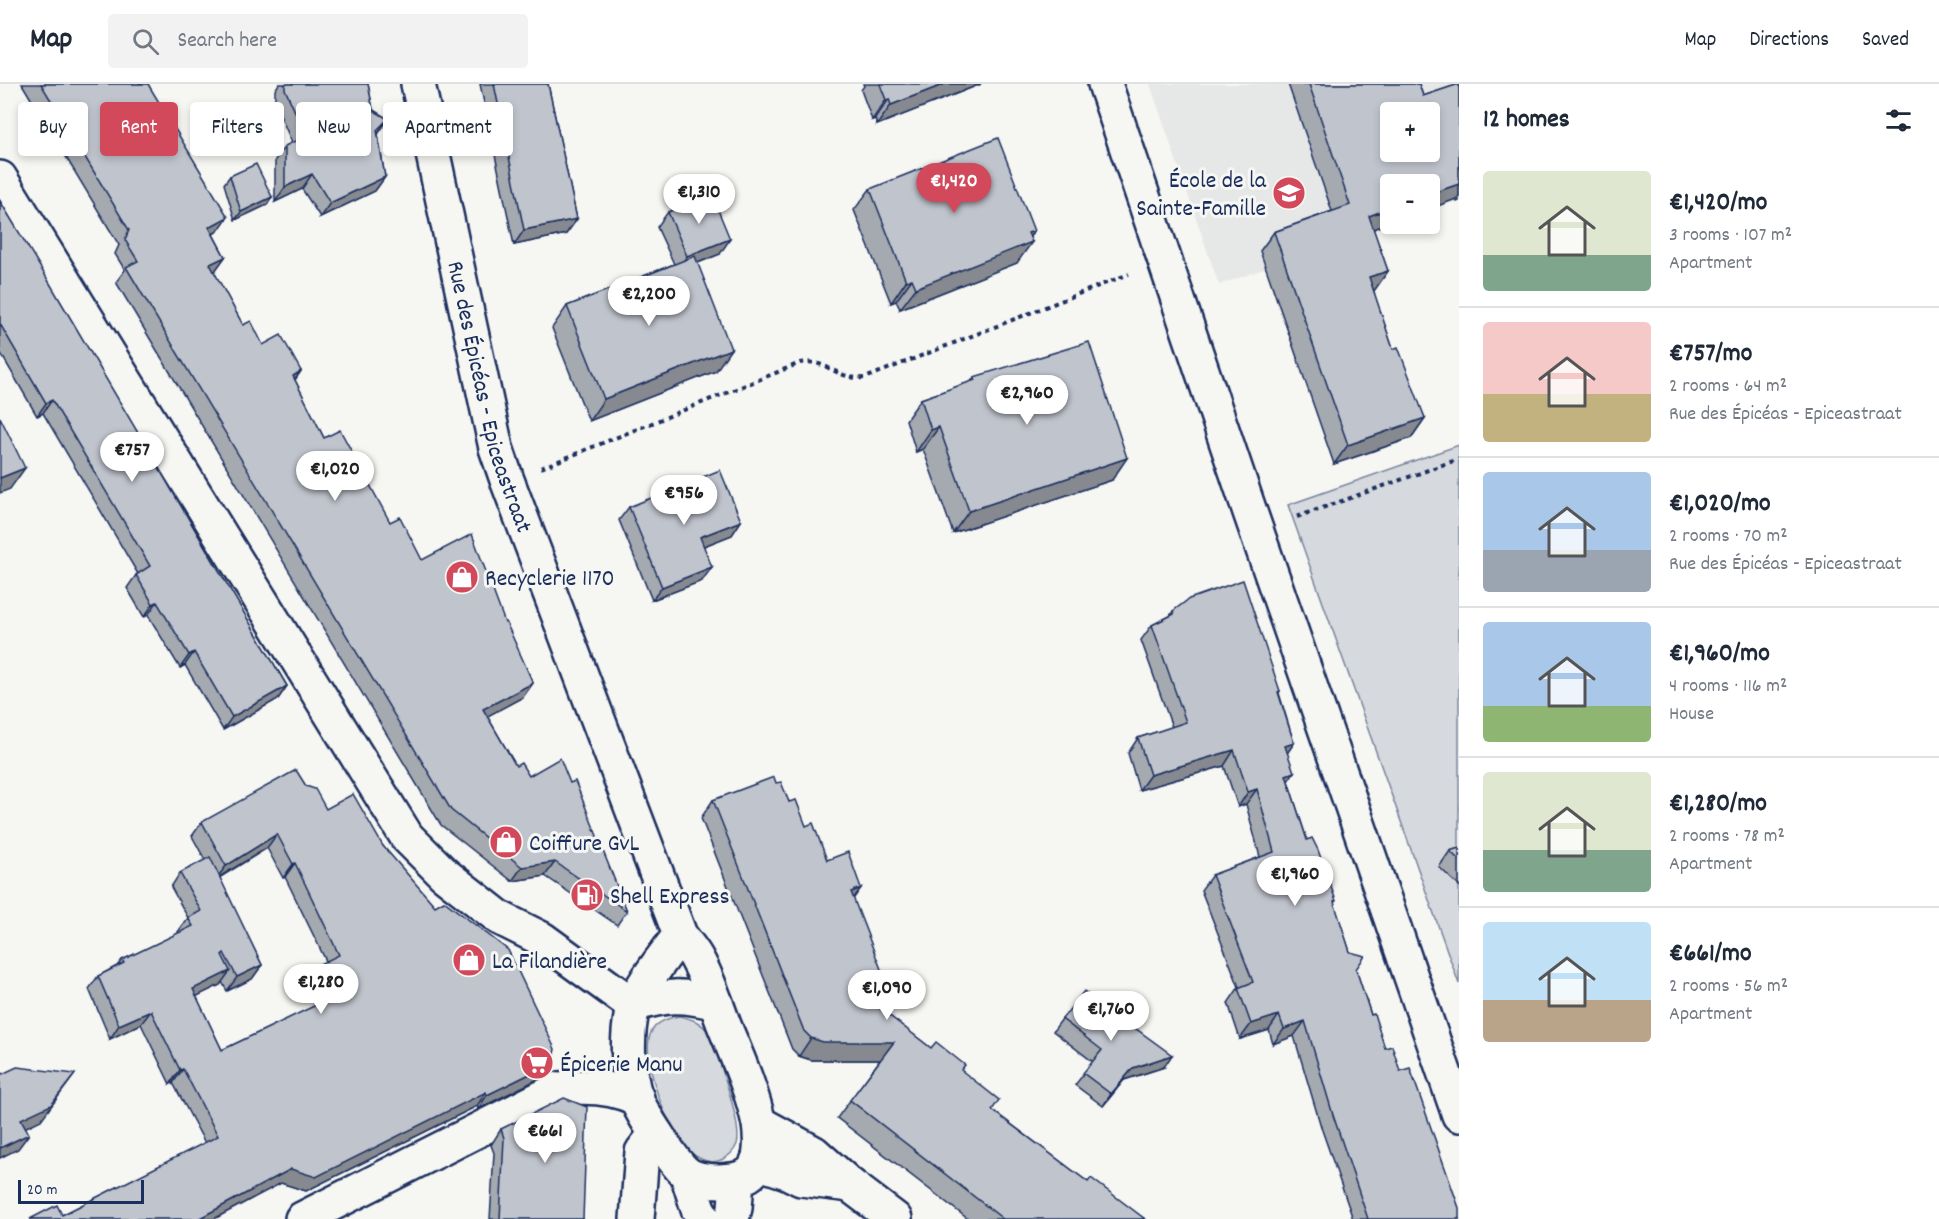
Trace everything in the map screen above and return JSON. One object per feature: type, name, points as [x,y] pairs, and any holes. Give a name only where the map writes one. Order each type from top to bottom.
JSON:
[{"type":"street","name":"Rue des Épicéas - Epiceastraat","points":[[418,84],[496,448],[680,935],[698,960],[744,1074],[759,1123],[761,1146],[747,1171],[732,1219]]},
{"type":"street","points":[[1105,84],[1251,515],[1291,624],[1459,1115]]},
{"type":"street","points":[[0,178],[407,837],[444,874],[500,918],[542,939],[633,1005]]},
{"type":"street","points":[[680,935],[656,966],[633,1005],[629,1033],[630,1062],[637,1098],[645,1116],[687,1174],[698,1209],[704,1219]]},
{"type":"street","points":[[633,1005],[660,997],[692,996],[716,1004]]},
{"type":"street","points":[[302,1219],[559,1089],[578,1086],[597,1088],[619,1091],[637,1098]]},
{"type":"street","points":[[759,1123],[814,1153],[894,1219]]},
{"type":"street","points":[[637,1219],[642,1152],[656,1134]]},
{"type":"street","points":[[687,1174],[711,1181],[747,1171],[787,1172],[801,1179],[850,1185]]},
{"type":"path","points":[[555,464],[800,363],[815,362],[847,377],[865,378],[1132,272]]},
{"type":"path","points":[[1297,517],[1459,459]]},
{"type":"shaded area","name":"École de la Sainte-Famille","points":[[1150,84],[1459,84],[1459,201],[1440,205],[1440,174],[1380,174],[1380,227],[1219,285]]},
{"type":"shaded area","points":[[1459,445],[1459,984],[1288,505]]},
{"type":"shaded area","points":[[679,1016],[696,1022],[709,1033],[733,1106],[738,1135],[737,1144],[728,1156],[721,1160],[708,1161],[699,1158],[680,1141],[665,1113],[653,1078],[649,1061],[650,1035],[661,1022]]},
{"type":"building","points":[[41,84],[148,84],[159,102],[100,102],[100,156],[178,156],[178,134],[228,217],[209,227],[225,257],[210,264],[243,325],[251,321],[263,345],[281,335],[301,371],[293,376],[324,438],[340,430],[390,522],[400,517],[422,560],[472,534],[505,623],[533,683],[483,709],[516,766],[521,763],[529,776],[560,758],[570,783],[575,781],[627,911],[555,862],[522,867],[451,810],[126,267],[138,261],[125,240],[129,230],[84,156],[88,156],[88,102],[52,102]]},
{"type":"building","points":[[285,84],[368,84],[373,110],[383,116],[383,124],[377,130],[385,177],[330,203],[312,174],[285,187],[285,146],[296,141],[296,156],[371,156],[371,102],[296,102],[296,114]]},
{"type":"building","points":[[494,84],[548,84],[577,219],[524,230],[509,156],[513,156],[513,102],[498,102]]},
{"type":"building","points":[[880,84],[945,84],[891,105],[889,99],[886,100]]},
{"type":"building","points":[[1309,84],[1419,84],[1423,96],[1459,84],[1459,184],[1440,191],[1440,174],[1380,174],[1380,212],[1369,216],[1388,271],[1369,277],[1393,349],[1398,347],[1425,418],[1348,445],[1274,232],[1350,205]]},
{"type":"building","points":[[998,138],[1034,231],[1028,233],[1032,242],[916,288],[912,279],[906,281],[870,189]]},
{"type":"building","points":[[256,164],[272,197],[241,212],[230,176]]},
{"type":"building","points":[[711,193],[730,239],[687,256],[668,212]]},
{"type":"building","points":[[0,201],[287,686],[232,717],[194,652],[189,655],[157,602],[153,604],[136,575],[150,566],[52,400],[46,403],[0,324]]},
{"type":"building","points":[[695,256],[731,349],[604,399],[567,306]]},
{"type":"building","points":[[1089,342],[1127,458],[969,511],[939,427],[931,430],[921,399],[975,380],[974,377]]},
{"type":"building","points":[[0,417],[25,468],[0,478]]},
{"type":"building","points":[[720,470],[741,521],[700,537],[712,567],[662,587],[629,507]]},
{"type":"building","points":[[1243,580],[1280,691],[1278,692],[1294,743],[1285,746],[1294,772],[1286,775],[1307,840],[1312,838],[1318,850],[1336,901],[1334,902],[1350,952],[1365,956],[1356,969],[1385,1048],[1392,1046],[1400,1071],[1410,1068],[1459,1208],[1459,1219],[1368,1219],[1333,1115],[1305,1021],[1284,1029],[1279,1015],[1251,1024],[1238,988],[1253,982],[1212,875],[1274,852],[1257,789],[1248,792],[1234,750],[1150,775],[1138,738],[1186,722],[1152,625],[1174,614],[1173,611],[1189,599]]},
{"type":"building","points":[[296,770],[306,786],[315,789],[326,809],[353,794],[383,846],[435,906],[444,901],[508,950],[555,1049],[552,1063],[487,1095],[486,1092],[316,1177],[291,1169],[198,1219],[30,1219],[57,1205],[62,1215],[218,1136],[183,1069],[180,1070],[151,1011],[119,1025],[98,976],[124,963],[122,960],[193,926],[188,918],[201,911],[180,873],[210,857],[262,965],[237,977],[224,953],[222,955],[230,971],[193,989],[222,1050],[331,998],[314,967],[339,955],[295,863],[293,864],[277,834],[226,866],[202,822]]},
{"type":"building","points":[[774,777],[776,783],[781,782],[789,802],[796,800],[806,826],[813,823],[827,860],[848,852],[861,888],[851,892],[884,977],[868,999],[931,1048],[936,1042],[965,1065],[961,1070],[999,1100],[992,1110],[1088,1182],[1091,1178],[1145,1219],[1003,1219],[850,1100],[894,1042],[823,1042],[811,1038],[804,1031],[713,800]]},
{"type":"building","points":[[1459,848],[1459,860],[1450,851]]},
{"type":"building","points":[[1084,991],[1172,1055],[1133,1068],[1111,1094],[1083,1073],[1102,1050],[1062,1019]]},
{"type":"building","points":[[17,1067],[75,1074],[51,1105],[21,1119],[29,1134],[0,1148],[0,1075]]},
{"type":"building","points":[[564,1098],[587,1107],[583,1219],[500,1219],[504,1138],[501,1129]]},
{"type":"place","name":"École de la Sainte-Famille","points":[[1289,193]]},
{"type":"place","name":"Recyclerie 1170","points":[[462,577]]},
{"type":"place","name":"Coiffure GvL","points":[[506,842]]},
{"type":"place","name":"Shell Express","points":[[587,895]]},
{"type":"place","name":"La Filandière","points":[[469,960]]},
{"type":"place","name":"Épicerie Manu","points":[[537,1063]]}]
